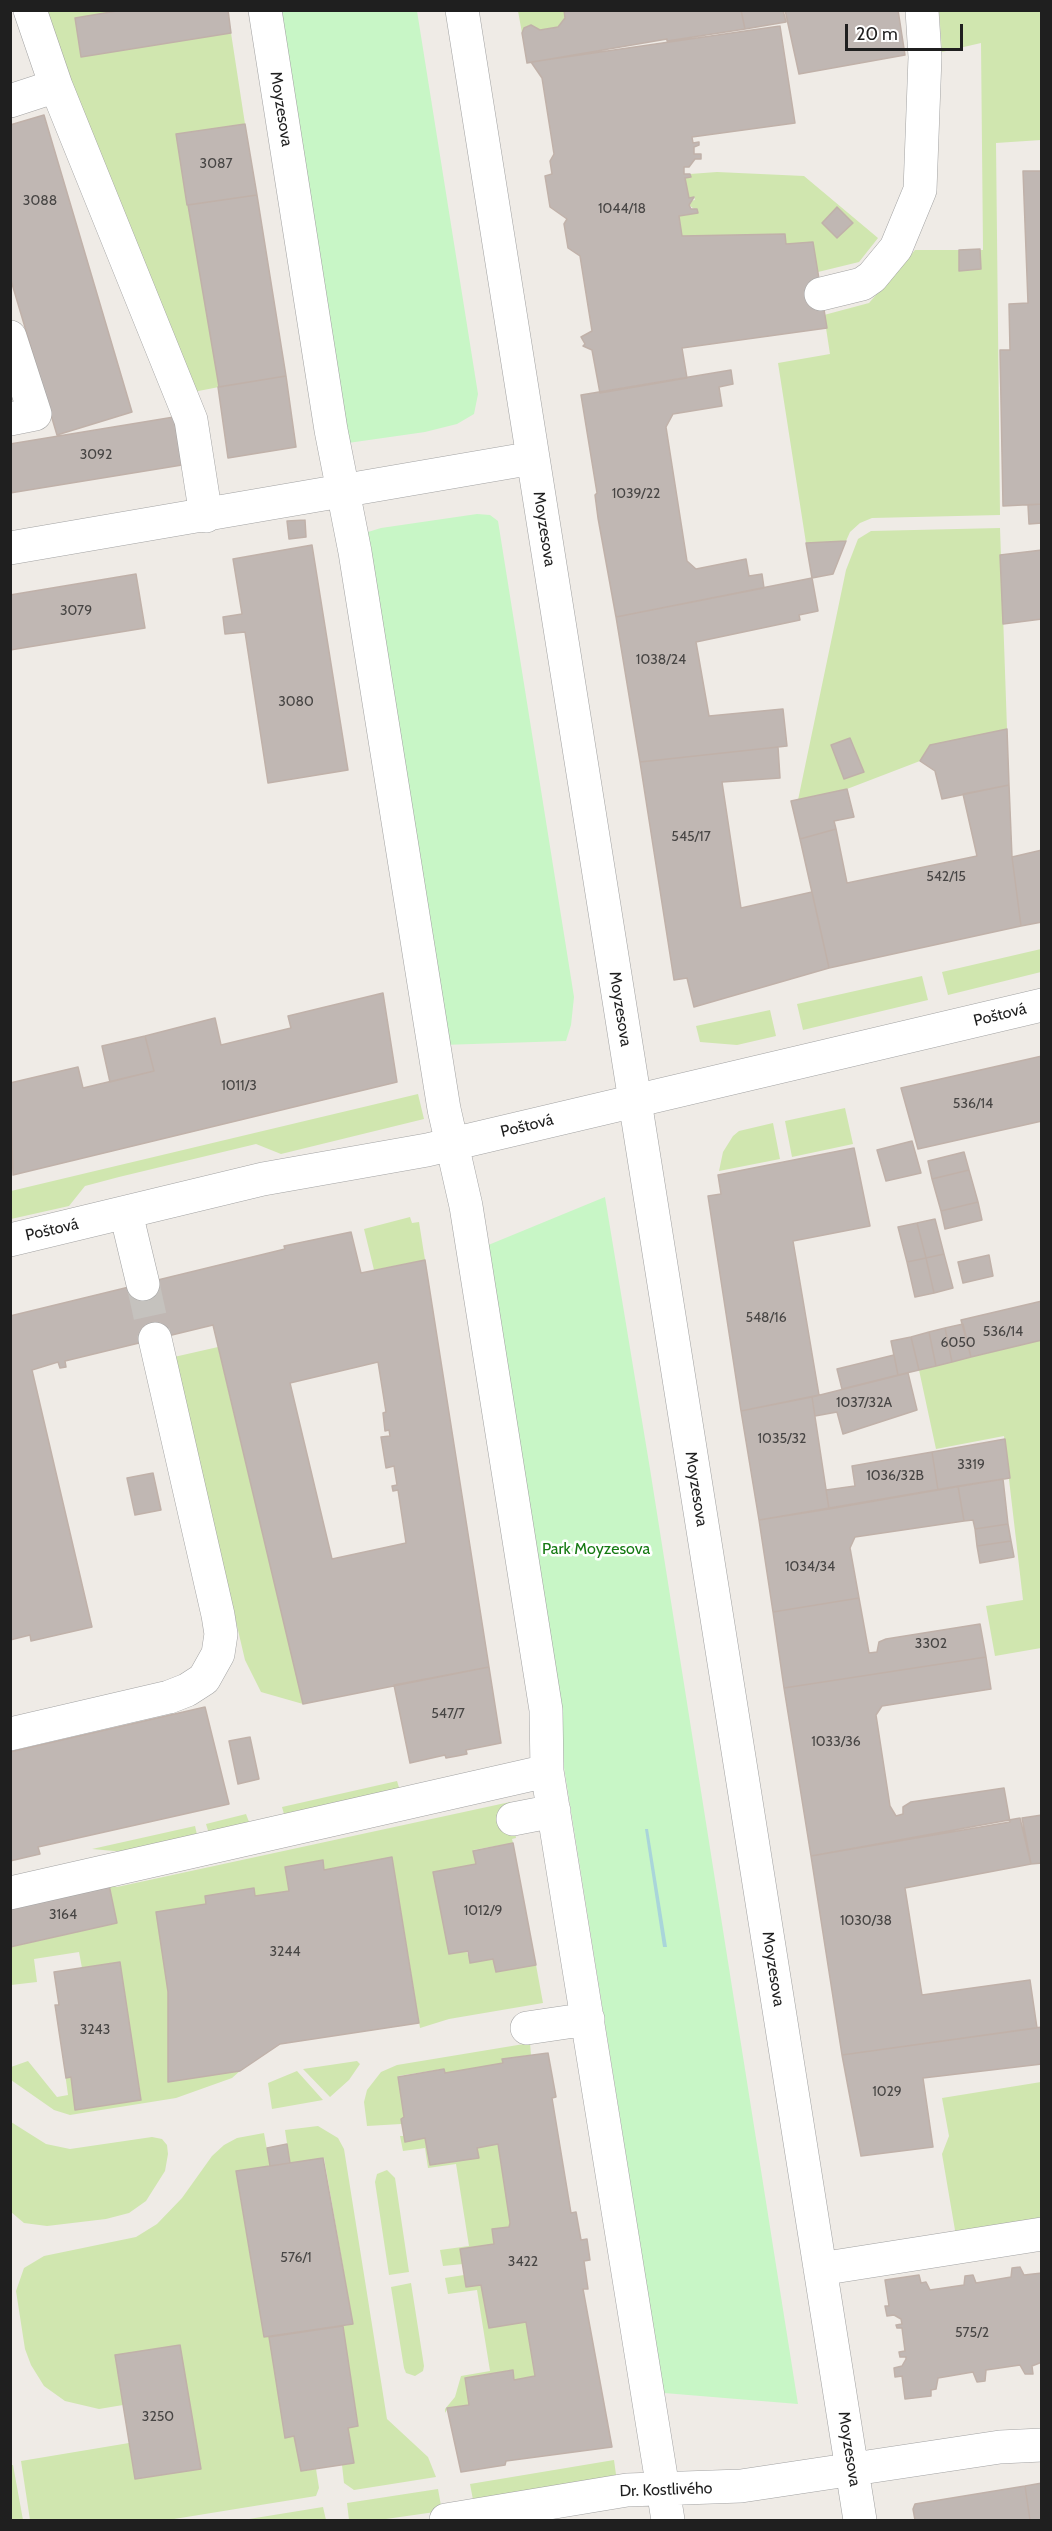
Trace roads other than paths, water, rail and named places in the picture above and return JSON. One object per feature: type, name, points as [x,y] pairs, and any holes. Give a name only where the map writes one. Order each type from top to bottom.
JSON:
[{"type":"street","points":[[30,10],[56,86],[191,420],[206,516]]},
{"type":"street","name":"Moyzesova","points":[[265,10],[331,430],[355,552],[444,1109],[466,1206],[546,1710],[547,1771],[668,2520]]},
{"type":"street","name":"Moyzesova","points":[[462,10],[860,2520]]},
{"type":"street","points":[[821,294],[862,285],[872,277],[896,248],[920,190],[925,57],[922,10]]},
{"type":"street","points":[[10,101],[56,86]]},
{"type":"street","points":[[10,337],[35,414],[10,418]]},
{"type":"street","points":[[10,548],[533,458]]},
{"type":"street","name":"Poštová","points":[[10,1240],[263,1179],[452,1144],[1041,1005]]},
{"type":"street","points":[[126,1213],[142,1284]]},
{"type":"street","points":[[10,1734],[169,1697],[188,1690],[204,1678],[218,1654],[221,1634],[218,1615],[155,1339]]},
{"type":"street","points":[[10,1893],[547,1771]]},
{"type":"street","points":[[513,1819],[554,1811]]},
{"type":"street","points":[[527,2028],[588,2019]]},
{"type":"street","points":[[820,2269],[1041,2234]]},
{"type":"street","name":"Dr. Kostlivého","points":[[446,2520],[627,2490],[741,2486],[1000,2447],[1041,2445]]},
{"type":"water","points":[[645,1829],[648,1829],[667,1947],[663,1947]]},
{"type":"tunnel","points":[[143,1284],[155,1339]]},
{"type":"park label","name":"Park Moyzesova","points":[[596,1549]]}]
